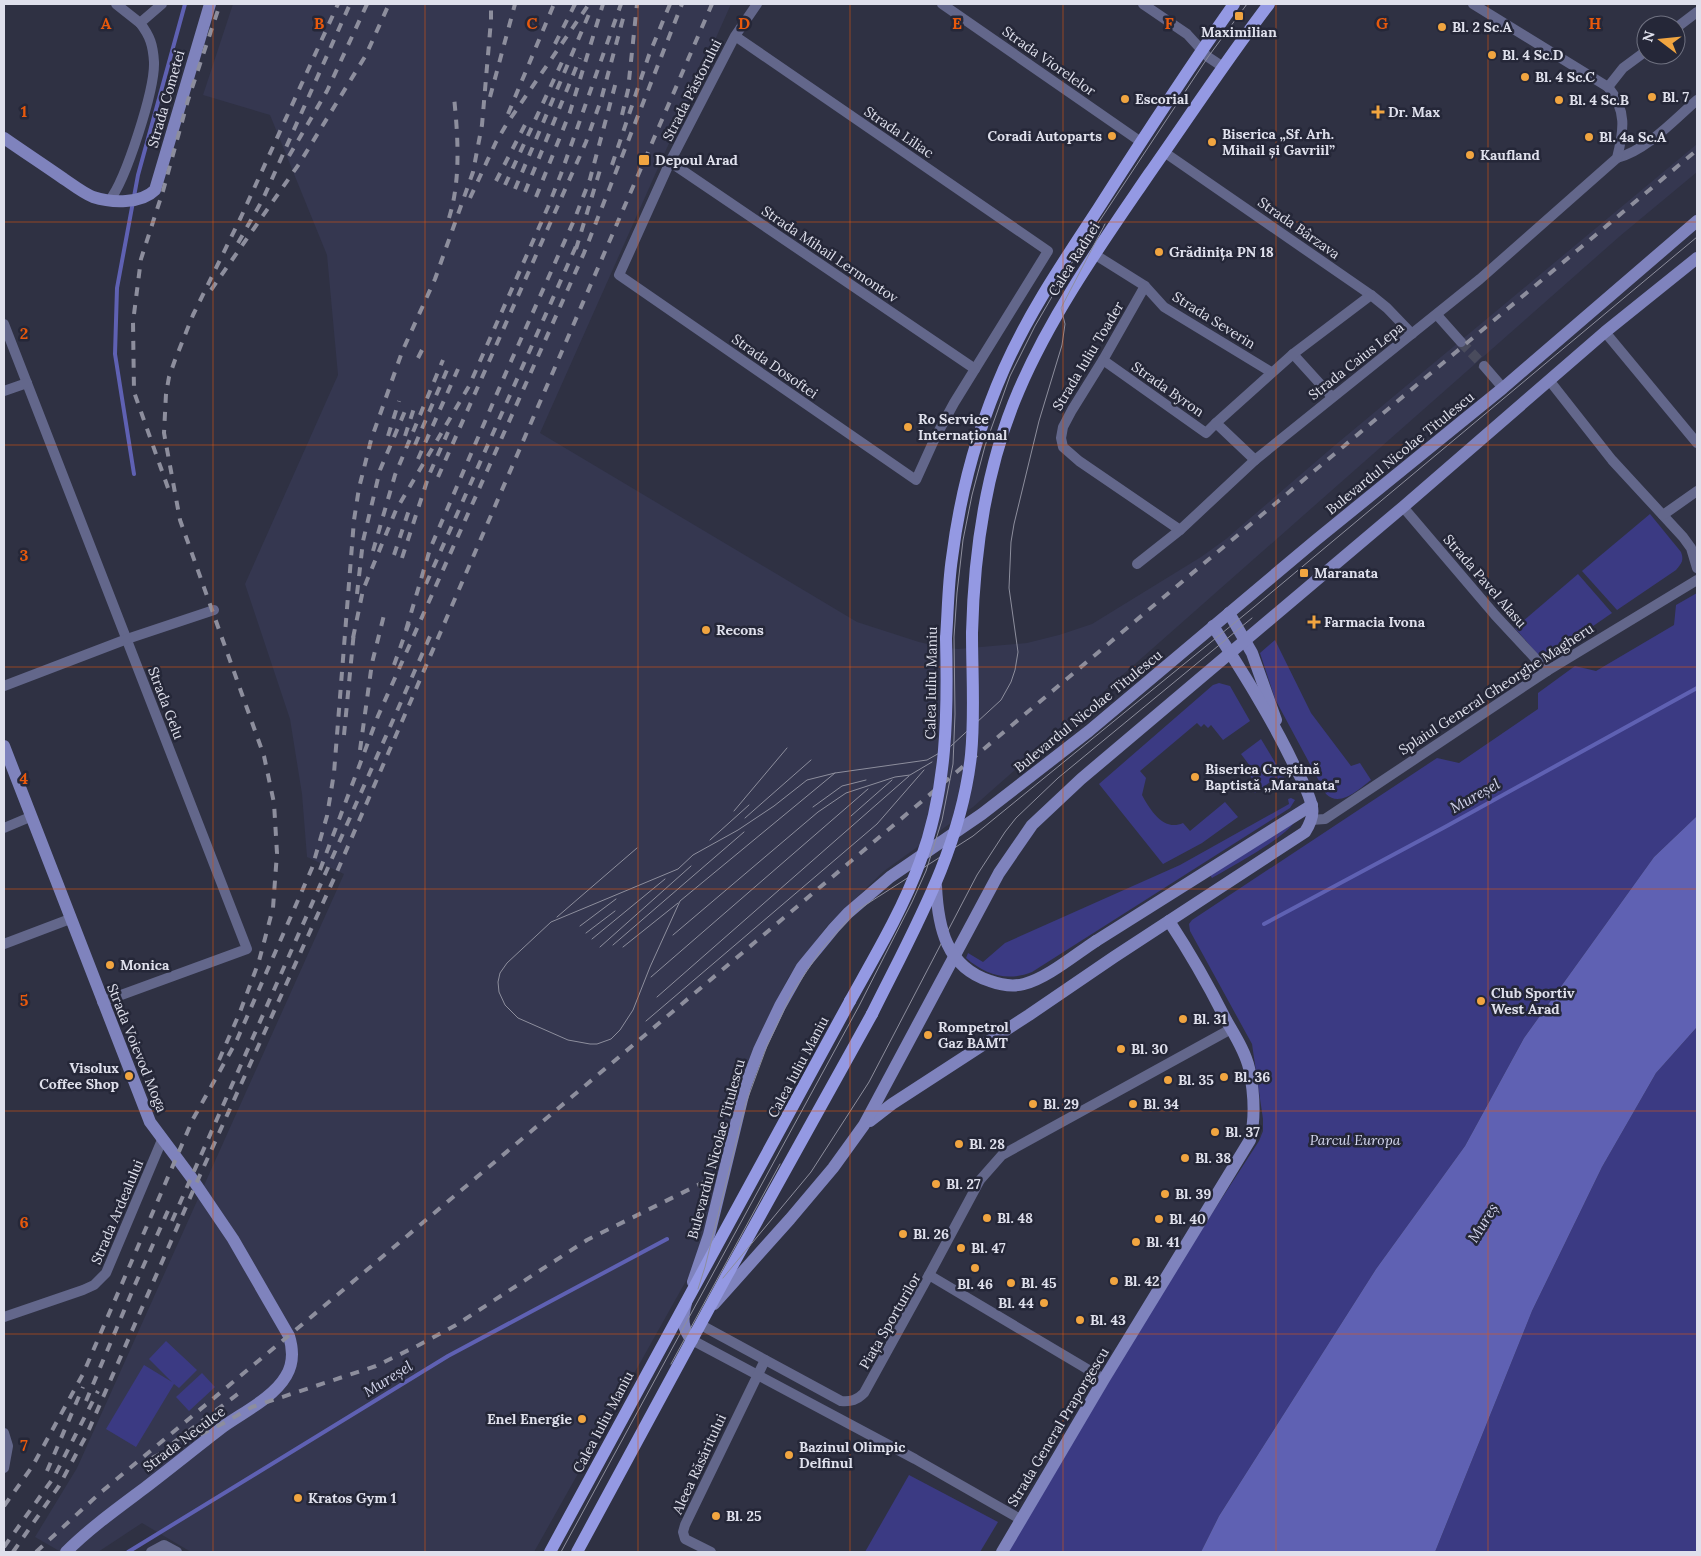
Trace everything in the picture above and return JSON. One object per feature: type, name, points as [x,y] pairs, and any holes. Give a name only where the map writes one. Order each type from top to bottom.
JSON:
[{"type":"main road","name":"Calea Radnei","points":[[952,558],[969,470],[981,431],[1004,370],[1039,300],[1201,50],[1234,4]]},
{"type":"main road","name":"Calea Radnei","points":[[936,886],[959,819],[971,754],[973,712],[972,634],[975,564],[983,510],[993,469],[1019,390],[1049,330],[1094,254],[1223,67],[1269,4]]},
{"type":"main road","name":"Calea Iuliu Maniu","points":[[550,1552],[753,1183],[899,909],[920,862],[938,795],[946,738],[948,694],[946,638],[952,558]]},
{"type":"main road","points":[[578,1552],[707,1312],[872,1014],[936,886]]},
{"type":"street","points":[[4,138],[87,194],[114,201],[150,91],[154,63],[150,38],[140,22],[116,4]]},
{"type":"street","points":[[140,22],[162,4]]},
{"type":"street","name":"Strada Cometei","points":[[114,201],[144,198],[155,190],[210,4]]},
{"type":"street","name":"Strada Păstorului","points":[[619,275],[670,162],[735,36],[757,4]]},
{"type":"street","name":"Strada Viorelelor","points":[[942,4],[1141,142]]},
{"type":"street","points":[[1144,4],[1187,34],[1201,50],[1223,67]]},
{"type":"street","points":[[1473,4],[1608,87],[1619,103],[1622,121],[1623,136],[1617,158]]},
{"type":"street","points":[[1686,20],[1697,12]]},
{"type":"street","name":"Strada Liliac","points":[[735,36],[1048,251],[974,369]]},
{"type":"street","points":[[1608,87],[1623,68],[1636,58]]},
{"type":"street","name":"Strada Caius Lepa","points":[[1138,564],[1180,530],[1256,460],[1332,397],[1437,315],[1617,158],[1628,155],[1641,147],[1697,100]]},
{"type":"street","name":"Strada Bârzava","points":[[1164,152],[1371,295],[1387,308],[1412,334]]},
{"type":"street","name":"Strada Mihail Lermontov","points":[[670,162],[974,369]]},
{"type":"street","name":"Bulevardul Nicolae Titulescu","points":[[692,1340],[687,1334],[684,1325],[684,1311],[709,1235],[752,1067],[780,1006],[802,967],[816,948],[848,913],[890,877],[982,814],[1045,767],[1213,626],[1503,388],[1697,221]]},
{"type":"street","name":"Strada Severin","points":[[1094,254],[1145,286],[1164,307],[1271,372]]},
{"type":"street","points":[[707,1312],[790,1219],[833,1168],[864,1126],[980,907],[1015,848],[1032,825],[1081,780],[1403,507],[1549,380],[1697,258]]},
{"type":"street","name":"Strada Dosoftei","points":[[619,275],[916,480],[935,438],[974,369]]},
{"type":"street","name":"Strada Iuliu Toader","points":[[1145,286],[1063,427],[1061,438],[1063,447],[1079,461],[1180,530]]},
{"type":"street","points":[[1256,460],[1218,424],[1271,372],[1371,295]]},
{"type":"street","points":[[1437,315],[1461,342]]},
{"type":"street","name":"Strada Gelu","points":[[4,324],[247,949],[102,1002]]},
{"type":"street","points":[[1606,332],[1697,443]]},
{"type":"street","points":[[1293,354],[1332,397]]},
{"type":"street","name":"Strada Byron","points":[[1103,360],[1206,432],[1218,424]]},
{"type":"street","points":[[1484,366],[1503,388]]},
{"type":"street","points":[[1549,380],[1612,460],[1683,537],[1691,548],[1697,568]]},
{"type":"street","points":[[4,392],[27,383]]},
{"type":"street","points":[[1663,515],[1697,491]]},
{"type":"street","name":"Strada Pavel Alasu","points":[[1403,507],[1495,615],[1547,671]]},
{"type":"street","name":"Splaiul General Gheorghe Magheru","points":[[1311,820],[1325,819],[1547,671],[1697,580]]},
{"type":"street","points":[[4,686],[214,610]]},
{"type":"street","points":[[864,1126],[892,1104],[1029,1016],[1305,832],[1311,820],[1312,805],[1286,749],[1246,640],[1229,613]]},
{"type":"street","points":[[1213,626],[1286,749]]},
{"type":"street","name":"Strada Voievod Moga","points":[[4,746],[150,1122],[233,1238],[289,1336]]},
{"type":"street","points":[[936,886],[940,927],[948,946],[963,965],[969,971],[987,980],[1015,986],[1035,981],[1312,805]]},
{"type":"street","points":[[4,828],[30,817]]},
{"type":"street","points":[[4,944],[70,919]]},
{"type":"street","name":"Strada General Praporgescu","points":[[1002,1552],[1104,1379],[1250,1140],[1254,1125],[1249,1068],[1242,1049],[1203,976],[1169,921]]},
{"type":"street","points":[[929,1274],[980,1180],[1002,1156],[1231,1029]]},
{"type":"street","name":"Strada Ardealului","points":[[4,1317],[83,1290],[101,1280],[106,1273],[162,1140]]},
{"type":"street","name":"Piața Sporturilor","points":[[701,1325],[841,1401],[849,1402],[864,1393],[929,1274],[1104,1379]]},
{"type":"street","name":"Strada Neculce","points":[[66,1552],[117,1509],[224,1426],[275,1390],[285,1378],[292,1361],[292,1347],[289,1336]]},
{"type":"street","points":[[692,1340],[914,1459],[1020,1519]]},
{"type":"street","name":"Aleea Răsăritului","points":[[711,1552],[685,1539],[683,1532],[765,1360]]},
{"type":"street","points":[[4,1433],[8,1446],[4,1468]]},
{"type":"street","points":[[150,1552],[164,1545],[177,1552]]},
{"type":"shaded area","points":[[233,4],[731,4],[540,433],[857,622],[919,642],[958,649],[1027,643],[1092,624],[1201,557],[1226,539],[1334,446],[1697,144],[1697,172],[1620,236],[973,807],[884,871],[827,926],[788,978],[746,1065],[706,1235],[696,1263],[534,1552],[191,1552],[142,1523],[98,1552],[61,1552],[35,1537],[77,1468],[344,874],[307,857],[302,794],[290,719],[245,584],[338,375],[327,255],[270,115],[203,95]]},
{"type":"green space","points":[[1650,514],[1681,552],[1682,561],[1676,570],[1617,610],[1582,571]]},
{"type":"green space","points":[[1578,574],[1612,613],[1554,653],[1545,657],[1538,655],[1515,628]]},
{"type":"green space","name":"Parcul Europa","points":[[1697,593],[1697,816],[1654,857],[1524,1038],[1465,1146],[1376,1269],[1219,1516],[1201,1552],[1007,1552],[1174,1272],[1259,1141],[1263,1131],[1263,1119],[1252,1044],[1190,931],[1189,924],[1192,920],[1437,758],[1459,763],[1538,709],[1538,693],[1575,666],[1596,671],[1674,625],[1676,605]]},
{"type":"green space","points":[[1275,640],[1311,713],[1351,766],[1360,763],[1371,780],[1349,796],[1337,799],[1331,798],[1326,794],[1275,699],[1260,653]]},
{"type":"green space","points":[[1219,683],[1230,686],[1250,721],[1223,740],[1211,725],[1208,728],[1204,724],[1201,727],[1197,723],[1140,771],[1146,778],[1142,795],[1158,818],[1170,825],[1183,823],[1190,831],[1225,802],[1238,817],[1202,843],[1163,864],[1099,784],[1213,685]]},
{"type":"green space","points":[[1261,739],[1290,787],[1285,788],[1277,777],[1255,793],[1250,787],[1254,783],[1249,773],[1253,770],[1241,754]]},
{"type":"green space","points":[[1288,799],[1295,800],[1290,808],[1032,972],[1014,976],[997,975],[981,969],[966,958],[968,953],[983,962],[1005,943],[1180,865],[1289,804]]},
{"type":"green space","points":[[1295,821],[1280,836],[1257,852],[1212,878],[1210,875]]},
{"type":"green space","points":[[1697,1027],[1697,1552],[1435,1552],[1532,1311],[1602,1167],[1656,1073]]},
{"type":"green space","points":[[166,1341],[197,1370],[179,1388],[174,1384],[136,1447],[106,1429],[144,1365],[172,1382],[149,1359]]},
{"type":"green space","points":[[202,1373],[215,1387],[189,1411],[176,1397]]},
{"type":"green space","points":[[909,1475],[998,1522],[980,1552],[865,1552]]},
{"type":"water","name":"Mureș","points":[[1697,816],[1697,1027],[1656,1073],[1602,1167],[1532,1311],[1435,1552],[1201,1552],[1219,1516],[1376,1269],[1465,1146],[1524,1038],[1654,857]]},
{"type":"waterway","points":[[134,474],[115,354],[117,288],[138,175],[185,4]]},
{"type":"waterway","name":"Mureșel","points":[[1264,924],[1697,688]]},
{"type":"waterway","name":"Mureșel","points":[[128,1552],[448,1356],[667,1239]]},
{"type":"tunnel","points":[[1461,342],[1484,366]]},
{"type":"tram line","points":[[561,1552],[859,1006],[926,871],[942,820],[953,764],[955,714],[954,637],[963,540],[985,446],[1010,376],[1035,326],[1071,264],[1208,57],[1247,4]]},
{"type":"tram line","points":[[951,746],[1001,700],[1015,670],[1018,652],[1009,588],[1011,542],[1014,524],[1039,421],[1062,345],[1065,324],[1061,308],[1105,224]]},
{"type":"tram line","points":[[698,1289],[746,1103],[767,1046],[792,993],[821,950],[856,911],[973,836],[1254,607],[1697,237]]},
{"type":"tram line","points":[[723,1278],[811,1172],[869,1082],[977,875],[1016,818],[1058,778],[1252,618]]},
{"type":"tram line","points":[[835,773],[680,901],[633,1010],[620,1030],[611,1039],[597,1044],[568,1040],[518,1018],[505,1005],[499,992],[498,982],[500,973],[507,963],[551,922],[678,869],[693,855],[738,830],[774,806],[807,780],[835,773],[927,760],[950,747]]},
{"type":"tram line","points":[[734,811],[787,748]]},
{"type":"tram line","points":[[745,818],[811,760]]},
{"type":"tram line","points":[[673,935],[818,812],[846,793],[895,777],[910,775],[932,762]]},
{"type":"tram line","points":[[646,1021],[877,824],[924,770]]},
{"type":"tram line","points":[[657,997],[909,776]]},
{"type":"tram line","points":[[813,807],[842,786],[866,780]]},
{"type":"tram line","points":[[851,816],[892,780]]},
{"type":"tram line","points":[[651,977],[868,789]]},
{"type":"tram line","points":[[710,840],[749,805]]},
{"type":"tram line","points":[[613,945],[744,832]]},
{"type":"tram line","points":[[557,917],[637,848]]},
{"type":"tram line","points":[[600,947],[691,866]]},
{"type":"tram line","points":[[592,939],[665,879]]},
{"type":"tram line","points":[[580,926],[616,899]]},
{"type":"tram line","points":[[623,947],[678,903]]},
{"type":"tram line","points":[[586,933],[615,911]]},
{"type":"tram line","points":[[671,1364],[780,1164]]},
{"type":"railway","points":[[168,488],[134,392],[133,322],[141,259],[163,191],[188,100],[220,4]]},
{"type":"railway","points":[[219,1060],[259,961],[273,908],[277,853],[274,803],[264,756],[180,520],[164,433],[166,394],[169,377],[193,315],[241,217],[338,4]]},
{"type":"railway","points":[[238,243],[263,199],[350,4]]},
{"type":"railway","points":[[289,156],[327,91],[367,4]]},
{"type":"railway","points":[[211,290],[299,164],[366,55],[389,4]]},
{"type":"railway","points":[[4,1506],[32,1467],[83,1374],[193,1119],[236,1042],[312,868],[327,816],[334,773],[354,520],[359,488],[371,440],[402,352],[435,279],[473,172],[482,125],[491,4]]},
{"type":"railway","points":[[490,97],[515,4]]},
{"type":"railway","points":[[508,114],[554,4]]},
{"type":"railway","points":[[555,44],[575,4]]},
{"type":"railway","points":[[470,198],[506,125],[589,4]]},
{"type":"railway","points":[[536,197],[570,112],[603,4]]},
{"type":"railway","points":[[353,638],[363,590],[396,510],[469,386],[548,207],[621,4]]},
{"type":"railway","points":[[622,115],[628,90],[637,4]]},
{"type":"railway","points":[[612,165],[649,55],[670,4]]},
{"type":"railway","points":[[320,870],[378,716],[584,253],[682,4]]},
{"type":"railway","points":[[13,1552],[59,1486],[87,1434],[196,1184],[336,874],[712,4]]},
{"type":"railway","points":[[515,189],[589,14]]},
{"type":"railway","points":[[438,477],[586,142],[601,100],[624,15]]},
{"type":"railway","points":[[525,192],[580,58]]},
{"type":"railway","points":[[505,185],[562,62]]},
{"type":"railway","points":[[406,630],[430,549],[575,218],[590,179],[617,78]]},
{"type":"railway","points":[[449,218],[453,203],[458,158],[454,97]]},
{"type":"railway","points":[[496,181],[527,121]]},
{"type":"railway","points":[[36,1552],[100,1493],[1697,150]]},
{"type":"railway","points":[[576,249],[600,170]]},
{"type":"railway","points":[[426,584],[577,244]]},
{"type":"railway","points":[[418,358],[422,350]]},
{"type":"railway","points":[[373,551],[395,475],[443,360]]},
{"type":"railway","points":[[415,445],[450,363]]},
{"type":"railway","points":[[418,459],[458,369]]},
{"type":"railway","points":[[388,436],[399,401]]},
{"type":"railway","points":[[405,436],[416,402]]},
{"type":"railway","points":[[357,594],[363,541],[380,470],[408,404]]},
{"type":"railway","points":[[402,558],[429,475],[448,432]]},
{"type":"railway","points":[[394,555],[409,510]]},
{"type":"railway","points":[[360,750],[372,663],[384,615]]},
{"type":"railway","points":[[394,665],[409,623]]},
{"type":"railway","points":[[344,735],[354,631]]},
{"type":"railway","points":[[172,1221],[431,634]]},
{"type":"railway","points":[[152,1458],[222,1424],[252,1407],[376,1366],[419,1345],[456,1325],[587,1240],[704,1182]]},
{"type":"railway","points":[[86,1401],[171,1204]]},
{"type":"railway","points":[[47,1471],[83,1387]]},
{"type":"railway","points":[[173,1443],[243,1390]]},
{"type":"railway","points":[[4,1547],[54,1477],[98,1391]]},
{"type":"place","name":"Maximilian","points":[[1239,16]]},
{"type":"place","name":"Bl. 2 Sc.A","points":[[1442,27]]},
{"type":"place","name":"Bl. 4 Sc.D","points":[[1492,55]]},
{"type":"place","name":"Bl. 4 Sc.C","points":[[1525,77]]},
{"type":"place","name":"Bl. 7","points":[[1652,97]]},
{"type":"place","name":"Escorial","points":[[1125,99]]},
{"type":"place","name":"Bl. 4 Sc.B","points":[[1559,100]]},
{"type":"place","name":"Dr. Max","points":[[1378,112]]},
{"type":"place","name":"Coradi Autoparts","points":[[1112,136]]},
{"type":"place","name":"Bl. 4a Sc.A","points":[[1589,137]]},
{"type":"place","name":"Biserica „Sf. Arh. Mihail și Gavriil”","points":[[1212,142]]},
{"type":"place","name":"Kaufland","points":[[1470,155]]},
{"type":"place","name":"Depoul Arad","points":[[644,160]]},
{"type":"place","name":"Grădinița PN 18","points":[[1159,252]]},
{"type":"place","name":"Ro Service Internațional","points":[[908,427]]},
{"type":"place","name":"Maranata","points":[[1304,573]]},
{"type":"place","name":"Farmacia Ivona","points":[[1314,622]]},
{"type":"place","name":"Recons","points":[[706,630]]},
{"type":"place","name":"Biserica Creștină Baptistă ,,Maranata\"","points":[[1195,777]]},
{"type":"place","name":"Monica","points":[[110,965]]},
{"type":"place","name":"Club Sportiv West Arad","points":[[1481,1001]]},
{"type":"place","name":"Bl. 31","points":[[1183,1019]]},
{"type":"place","name":"Rompetrol Gaz BAMT","points":[[928,1035]]},
{"type":"place","name":"Bl. 30","points":[[1121,1049]]},
{"type":"place","name":"Visolux Coffee Shop","points":[[129,1076]]},
{"type":"place","name":"Bl. 36","points":[[1224,1077]]},
{"type":"place","name":"Bl. 35","points":[[1168,1080]]},
{"type":"place","name":"Bl. 29","points":[[1033,1104]]},
{"type":"place","name":"Bl. 34","points":[[1133,1104]]},
{"type":"place","name":"Bl. 37","points":[[1215,1132]]},
{"type":"place","name":"Bl. 28","points":[[959,1144]]},
{"type":"place","name":"Bl. 38","points":[[1185,1158]]},
{"type":"place","name":"Bl. 27","points":[[936,1184]]},
{"type":"place","name":"Bl. 39","points":[[1165,1194]]},
{"type":"place","name":"Bl. 48","points":[[987,1218]]},
{"type":"place","name":"Bl. 40","points":[[1159,1219]]},
{"type":"place","name":"Bl. 26","points":[[903,1234]]},
{"type":"place","name":"Bl. 41","points":[[1136,1242]]},
{"type":"place","name":"Bl. 47","points":[[961,1248]]},
{"type":"place","name":"Bl. 46","points":[[975,1268]]},
{"type":"place","name":"Bl. 42","points":[[1114,1281]]},
{"type":"place","name":"Bl. 45","points":[[1011,1283]]},
{"type":"place","name":"Bl. 44","points":[[1044,1303]]},
{"type":"place","name":"Bl. 43","points":[[1080,1320]]},
{"type":"place","name":"Enel Energie","points":[[582,1419]]},
{"type":"place","name":"Bazinul Olimpic Delfinul","points":[[789,1455]]},
{"type":"place","name":"Kratos Gym 1","points":[[298,1498]]},
{"type":"place","name":"Bl. 25","points":[[716,1516]]}]
